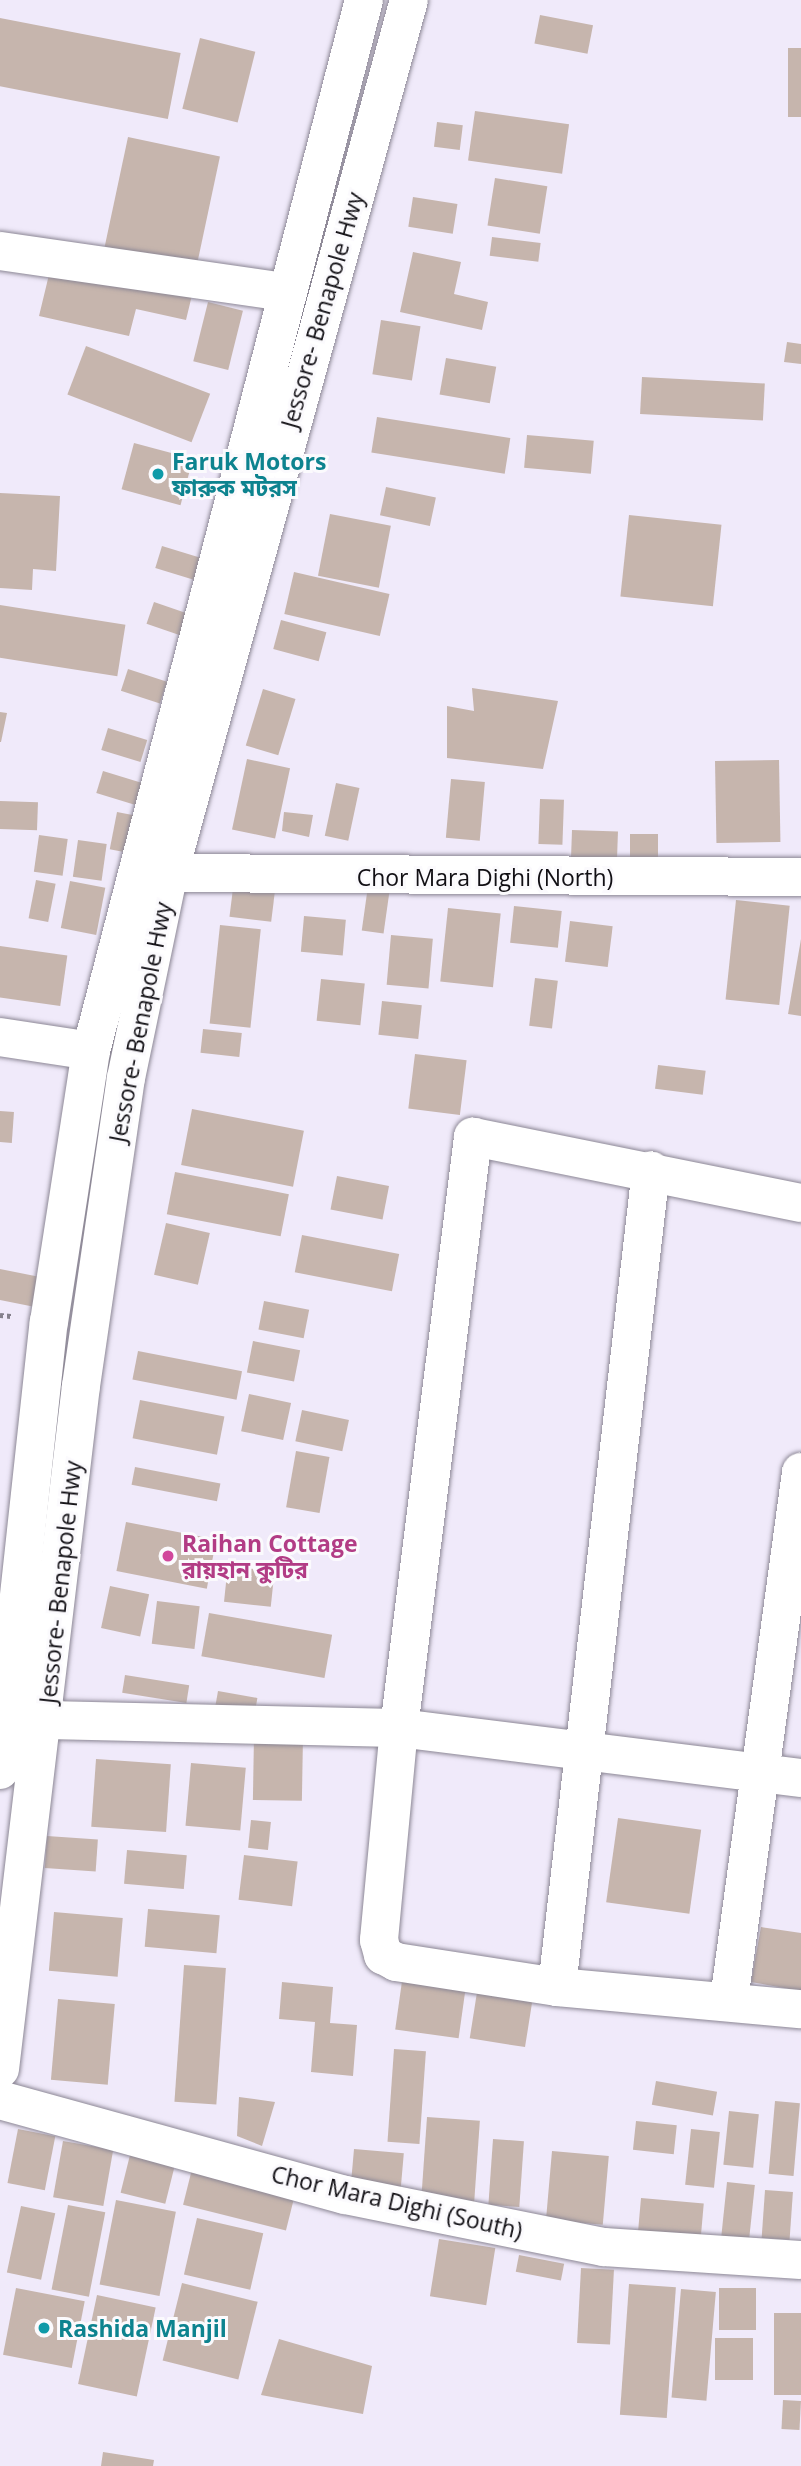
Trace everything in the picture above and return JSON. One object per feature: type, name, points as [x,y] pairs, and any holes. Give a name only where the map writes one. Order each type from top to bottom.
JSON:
[{"type":"main road","name":"Jessore- Benapole Hwy","points":[[0,1770],[50,1322],[90,1051],[285,292],[364,0]]},
{"type":"main road","name":"Jessore- Benapole Hwy","points":[[0,2069],[45,1720],[81,1386],[116,1145],[169,873],[409,0]]},
{"type":"main road","points":[[0,251],[285,292]]},
{"type":"main road","name":"Chor Mara Dighi (North)","points":[[169,873],[801,877]]},
{"type":"main road","points":[[0,1037],[90,1051]]},
{"type":"main road","points":[[801,1203],[651,1170],[473,1138],[399,1728],[379,1940],[383,1955],[557,1987],[729,2000],[801,2009]]},
{"type":"main road","points":[[557,1987],[651,1170]]},
{"type":"main road","points":[[729,2000],[757,1773],[801,1472]]},
{"type":"main road","points":[[45,1720],[399,1728],[584,1748],[801,1778]]},
{"type":"main road","name":"Chor Mara Dighi (South)","points":[[0,2100],[345,2195],[576,2242],[801,2260]]},
{"type":"building","points":[[540,15],[593,25],[587,54],[534,43]]},
{"type":"building","points":[[0,18],[181,53],[168,119],[0,86]]},
{"type":"building","points":[[200,38],[255,52],[238,123],[182,109]]},
{"type":"building","points":[[788,48],[801,48],[801,117],[788,117]]},
{"type":"building","points":[[475,111],[569,124],[562,174],[468,161]]},
{"type":"building","points":[[437,122],[463,125],[460,150],[434,147]]},
{"type":"building","points":[[128,137],[220,157],[197,266],[105,247]]},
{"type":"building","points":[[495,178],[547,186],[540,234],[487,225]]},
{"type":"building","points":[[413,197],[457,204],[453,234],[408,227]]},
{"type":"building","points":[[492,237],[541,243],[538,262],[490,256]]},
{"type":"building","points":[[413,252],[461,262],[454,294],[488,302],[482,330],[400,312]]},
{"type":"building","points":[[53,258],[193,291],[186,320],[136,309],[129,336],[39,316]]},
{"type":"building","points":[[208,302],[243,311],[228,370],[193,361]]},
{"type":"building","points":[[381,320],[421,326],[412,381],[372,374]]},
{"type":"building","points":[[787,342],[801,344],[801,364],[784,362]]},
{"type":"building","points":[[86,346],[210,394],[192,442],[67,395]]},
{"type":"building","points":[[446,358],[496,367],[490,403],[440,394]]},
{"type":"building","points":[[642,377],[765,383],[763,420],[640,414]]},
{"type":"building","points":[[377,417],[510,438],[505,474],[371,453]]},
{"type":"building","points":[[527,435],[594,441],[591,474],[524,468]]},
{"type":"building","name":"Faruk Motors ফারুক মটরস","points":[[134,443],[193,459],[180,505],[122,489]]},
{"type":"building","points":[[386,487],[436,498],[430,526],[380,515]]},
{"type":"building","points":[[0,493],[60,496],[56,571],[33,569],[32,590],[0,588]]},
{"type":"building","points":[[330,514],[391,526],[379,588],[318,576]]},
{"type":"building","points":[[629,515],[721,525],[713,606],[620,597]]},
{"type":"building","points":[[162,546],[201,558],[194,580],[155,568]]},
{"type":"building","points":[[294,572],[389,594],[380,636],[284,614]]},
{"type":"building","points":[[154,602],[192,615],[184,637],[147,624]]},
{"type":"building","points":[[0,605],[125,625],[117,676],[0,658]]},
{"type":"building","points":[[281,620],[326,632],[319,661],[273,649]]},
{"type":"building","points":[[128,669],[167,682],[160,704],[121,691]]},
{"type":"building","points":[[472,688],[558,701],[543,769],[447,758],[447,706],[474,711]]},
{"type":"building","points":[[263,689],[296,699],[278,755],[246,745]]},
{"type":"building","points":[[0,712],[7,713],[1,742],[0,742]]},
{"type":"building","points":[[108,728],[147,740],[140,762],[101,750]]},
{"type":"building","points":[[247,759],[290,768],[275,839],[232,829]]},
{"type":"building","points":[[779,760],[780,842],[716,843],[715,761]]},
{"type":"building","points":[[103,771],[142,783],[135,805],[96,793]]},
{"type":"building","points":[[451,779],[485,782],[480,841],[446,838]]},
{"type":"building","points":[[336,783],[359,788],[348,841],[325,836]]},
{"type":"building","points":[[540,799],[564,800],[562,845],[538,844]]},
{"type":"building","points":[[0,801],[38,802],[37,830],[0,829]]},
{"type":"building","points":[[117,812],[138,816],[130,853],[110,849]]},
{"type":"building","points":[[284,812],[313,815],[309,837],[282,831]]},
{"type":"building","points":[[572,830],[618,832],[617,869],[571,867]]},
{"type":"building","points":[[630,834],[658,834],[658,870],[630,870]]},
{"type":"building","points":[[39,835],[68,839],[63,876],[34,872]]},
{"type":"building","points":[[78,840],[107,844],[102,881],[73,877]]},
{"type":"building","points":[[369,879],[391,882],[384,934],[362,930]]},
{"type":"building","points":[[36,880],[56,884],[48,922],[29,918]]},
{"type":"building","points":[[234,880],[276,885],[271,922],[229,917]]},
{"type":"building","points":[[70,881],[105,888],[96,935],[61,928]]},
{"type":"building","points":[[736,900],[790,906],[779,1005],[726,999]]},
{"type":"building","points":[[514,906],[562,911],[558,948],[510,943]]},
{"type":"building","points":[[448,908],[501,914],[493,987],[440,982]]},
{"type":"building","points":[[304,916],[346,920],[343,956],[301,952]]},
{"type":"building","points":[[570,921],[613,926],[608,967],[565,962]]},
{"type":"building","points":[[220,925],[261,929],[250,1028],[210,1023]]},
{"type":"building","points":[[391,935],[433,939],[428,988],[387,985]]},
{"type":"building","points":[[801,939],[801,1016],[788,1014]]},
{"type":"building","points":[[0,946],[67,955],[60,1006],[0,998]]},
{"type":"building","points":[[535,978],[558,981],[552,1028],[529,1026]]},
{"type":"building","points":[[321,979],[365,984],[360,1025],[317,1021]]},
{"type":"building","points":[[382,1001],[422,1005],[418,1039],[378,1035]]},
{"type":"building","points":[[203,1029],[242,1033],[239,1057],[200,1053]]},
{"type":"building","points":[[415,1054],[467,1060],[460,1115],[408,1109]]},
{"type":"building","points":[[658,1065],[706,1071],[703,1095],[655,1089]]},
{"type":"building","points":[[192,1109],[304,1131],[293,1187],[181,1165]]},
{"type":"building","points":[[0,1111],[14,1112],[12,1143],[0,1142]]},
{"type":"building","points":[[175,1172],[289,1194],[281,1236],[167,1214]]},
{"type":"building","points":[[337,1176],[389,1186],[383,1219],[331,1209]]},
{"type":"building","points":[[166,1223],[210,1233],[198,1285],[154,1275]]},
{"type":"building","points":[[302,1235],[399,1254],[392,1291],[295,1272]]},
{"type":"building","points":[[0,1269],[40,1277],[35,1307],[0,1300]]},
{"type":"building","points":[[264,1301],[309,1310],[304,1338],[258,1329]]},
{"type":"building","points":[[253,1341],[300,1350],[294,1382],[247,1372]]},
{"type":"building","points":[[138,1351],[242,1371],[237,1400],[132,1379]]},
{"type":"building","points":[[249,1394],[291,1403],[283,1440],[241,1431]]},
{"type":"building","points":[[140,1400],[224,1416],[217,1455],[133,1438]]},
{"type":"building","points":[[302,1410],[349,1420],[342,1451],[295,1441]]},
{"type":"building","points":[[296,1451],[329,1457],[320,1513],[286,1507]]},
{"type":"building","points":[[135,1467],[220,1484],[217,1501],[132,1485]]},
{"type":"building","name":"Raihan Cottage রায়হান কুটির","points":[[126,1522],[216,1540],[207,1589],[116,1571]]},
{"type":"building","points":[[228,1564],[275,1569],[271,1607],[224,1602]]},
{"type":"building","points":[[110,1586],[149,1594],[140,1636],[101,1628]]},
{"type":"building","points":[[157,1601],[200,1606],[194,1649],[152,1644]]},
{"type":"building","points":[[209,1613],[332,1635],[324,1678],[201,1656]]},
{"type":"building","points":[[125,1675],[189,1685],[186,1703],[122,1693]]},
{"type":"building","points":[[218,1691],[257,1698],[254,1716],[215,1709]]},
{"type":"building","points":[[254,1736],[303,1737],[302,1801],[253,1800]]},
{"type":"building","points":[[96,1759],[171,1764],[166,1832],[91,1827]]},
{"type":"building","points":[[191,1763],[246,1768],[240,1831],[186,1826]]},
{"type":"building","points":[[618,1818],[701,1830],[689,1914],[606,1902]]},
{"type":"building","points":[[251,1820],[271,1822],[268,1850],[248,1848]]},
{"type":"building","points":[[47,1836],[98,1840],[96,1871],[45,1868]]},
{"type":"building","points":[[127,1850],[187,1855],[184,1889],[124,1884]]},
{"type":"building","points":[[244,1855],[298,1862],[292,1906],[239,1900]]},
{"type":"building","points":[[148,1909],[220,1915],[216,1953],[145,1947]]},
{"type":"building","points":[[54,1912],[123,1918],[118,1977],[49,1971]]},
{"type":"building","points":[[761,1927],[801,1933],[801,1991],[751,1982]]},
{"type":"building","points":[[184,1965],[226,1968],[216,2105],[174,2102]]},
{"type":"building","points":[[403,1974],[466,1983],[459,2038],[395,2029]]},
{"type":"building","points":[[282,1982],[333,1987],[330,2023],[357,2025],[353,2076],[311,2072],[315,2022],[279,2019]]},
{"type":"building","points":[[478,1986],[533,1995],[525,2047],[470,2038]]},
{"type":"building","points":[[58,1999],[115,2004],[108,2085],[51,2080]]},
{"type":"building","points":[[394,2049],[426,2051],[419,2144],[388,2142]]},
{"type":"building","points":[[656,2081],[717,2092],[713,2115],[652,2105]]},
{"type":"building","points":[[239,2097],[275,2102],[262,2146],[237,2136]]},
{"type":"building","points":[[775,2101],[800,2103],[794,2176],[769,2174]]},
{"type":"building","points":[[729,2111],[759,2114],[753,2168],[723,2165]]},
{"type":"building","points":[[427,2117],[480,2121],[474,2202],[421,2199]]},
{"type":"building","points":[[636,2121],[677,2125],[674,2154],[633,2150]]},
{"type":"building","points":[[18,2129],[55,2136],[45,2190],[8,2183]]},
{"type":"building","points":[[691,2129],[720,2132],[714,2188],[685,2185]]},
{"type":"building","points":[[493,2139],[524,2141],[519,2207],[488,2205]]},
{"type":"building","points":[[63,2141],[113,2150],[103,2206],[53,2197]]},
{"type":"building","points":[[354,2149],[404,2153],[401,2189],[351,2185]]},
{"type":"building","points":[[131,2151],[176,2162],[165,2204],[121,2193]]},
{"type":"building","points":[[552,2151],[609,2156],[603,2225],[546,2220]]},
{"type":"building","points":[[193,2165],[296,2191],[286,2230],[183,2205]]},
{"type":"building","points":[[727,2182],[755,2185],[749,2242],[721,2239]]},
{"type":"building","points":[[765,2190],[793,2192],[790,2240],[762,2238]]},
{"type":"building","points":[[641,2198],[704,2203],[701,2237],[638,2232]]},
{"type":"building","points":[[116,2200],[176,2212],[159,2296],[100,2284]]},
{"type":"building","points":[[68,2205],[105,2212],[89,2297],[52,2289]]},
{"type":"building","points":[[21,2206],[55,2213],[41,2280],[7,2273]]},
{"type":"building","points":[[197,2218],[263,2233],[250,2290],[184,2275]]},
{"type":"building","points":[[439,2239],[495,2248],[486,2305],[430,2296]]},
{"type":"building","points":[[519,2255],[564,2264],[561,2280],[516,2272]]},
{"type":"building","points":[[581,2268],[614,2270],[610,2345],[577,2343]]},
{"type":"building","points":[[182,2283],[258,2302],[238,2379],[163,2361]]},
{"type":"building","points":[[629,2284],[676,2287],[667,2418],[620,2415]]},
{"type":"building","name":"Rashida Manjil","points":[[16,2288],[85,2301],[72,2368],[3,2355]]},
{"type":"building","points":[[719,2288],[756,2288],[756,2330],[719,2330]]},
{"type":"building","points":[[681,2289],[716,2292],[706,2401],[672,2398]]},
{"type":"building","points":[[97,2295],[156,2307],[137,2396],[78,2384]]},
{"type":"building","points":[[774,2313],[801,2313],[801,2395],[774,2395]]},
{"type":"building","points":[[715,2338],[753,2338],[753,2380],[715,2380]]},
{"type":"building","points":[[279,2339],[372,2366],[363,2414],[261,2395]]},
{"type":"building","points":[[783,2400],[801,2401],[799,2430],[781,2429]]},
{"type":"building","points":[[103,2452],[154,2460],[153,2466],[101,2466]]},
{"type":"place","name":"Faruk Motors ফারুক মটরস","points":[[158,474]]},
{"type":"place","name":"Raihan Cottage রায়হান কুটির","points":[[168,1556]]},
{"type":"place","name":"Rashida Manjil","points":[[44,2328]]}]
